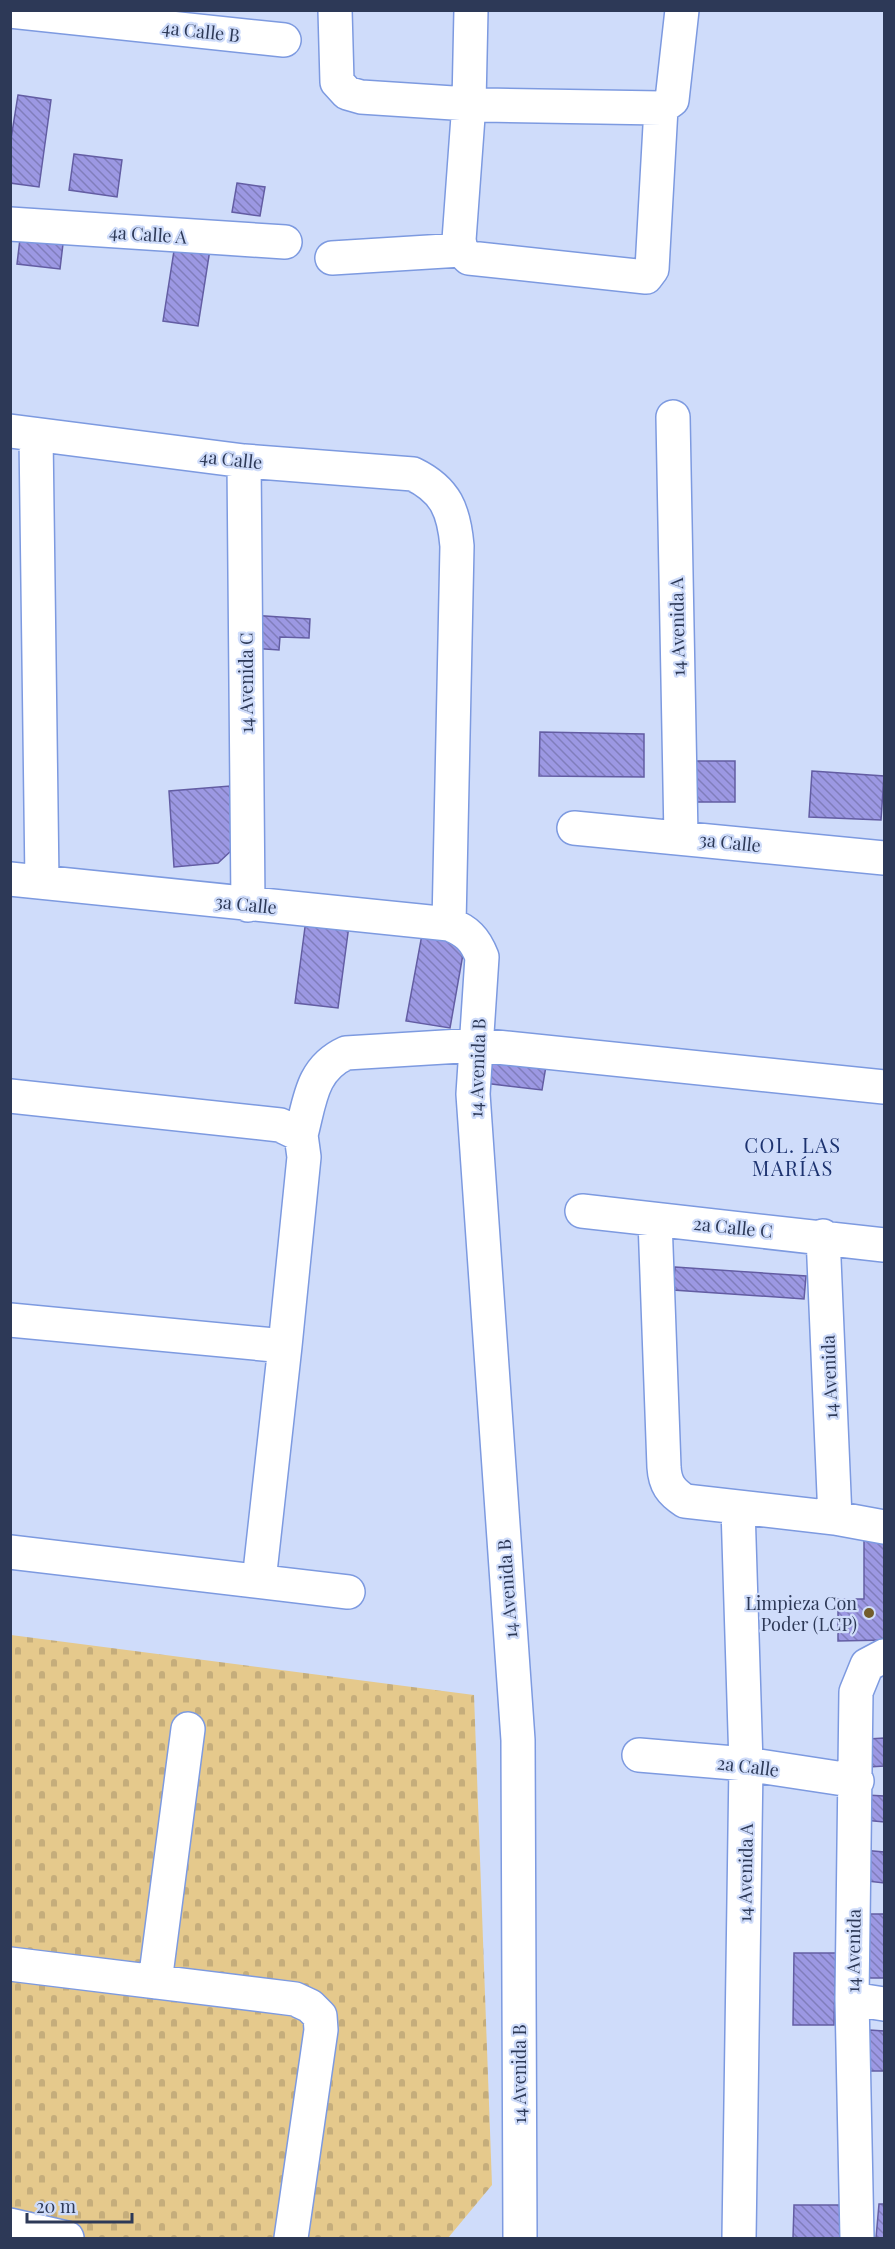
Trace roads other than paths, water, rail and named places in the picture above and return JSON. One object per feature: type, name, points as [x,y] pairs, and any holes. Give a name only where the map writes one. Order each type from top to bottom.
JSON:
[{"type":"street","points":[[335,10],[337,82],[347,93],[361,97],[469,103],[661,108],[672,100],[682,10]]},
{"type":"street","points":[[460,250],[469,103],[471,10]]},
{"type":"street","name":"4a Calle B","points":[[10,11],[284,40]]},
{"type":"street","points":[[332,258],[460,250],[469,258],[646,277],[652,269],[661,108]]},
{"type":"street","name":"4a Calle A","points":[[10,224],[285,242]]},
{"type":"street","name":"14 Avenida A","points":[[673,417],[681,837]]},
{"type":"street","points":[[23,433],[26,880]]},
{"type":"street","name":"4a Calle","points":[[23,433],[244,461],[412,474],[429,482],[444,498],[455,520],[457,546],[449,924]]},
{"type":"street","name":"14 Avenida C","points":[[244,461],[248,905]]},
{"type":"street","name":"3a Calle","points":[[574,828],[885,858]]},
{"type":"street","name":"3a Calle","points":[[26,880],[248,905],[449,924],[463,930],[476,942]]},
{"type":"street","name":"14 Avenida B","points":[[476,942],[482,957],[483,972],[472,1094],[518,1740],[520,2238]]},
{"type":"street","points":[[259,1581],[304,1157],[301,1135],[317,1076],[331,1060],[346,1053],[477,1045],[885,1087]]},
{"type":"street","points":[[10,1096],[280,1125],[301,1135]]},
{"type":"street","name":"2a Calle C","points":[[582,1211],[823,1236],[885,1245]]},
{"type":"street","points":[[655,1220],[664,1467],[665,1480],[673,1493],[685,1501],[835,1518],[885,1527]]},
{"type":"street","name":"14 Avenida","points":[[823,1236],[835,1518]]},
{"type":"street","points":[[10,1320],[285,1346]]},
{"type":"street","name":"14 Avenida A","points":[[738,1508],[746,1764],[739,2238]]},
{"type":"street","points":[[10,1552],[348,1592]]},
{"type":"street","name":"14 Avenida","points":[[857,2238],[852,1999],[857,1780],[856,1692],[876,1661]]},
{"type":"street","points":[[155,1982],[188,1729]]},
{"type":"street","name":"2a Calle","points":[[639,1755],[746,1764],[857,1780]]},
{"type":"street","points":[[10,1964],[295,1999],[310,2006],[320,2016],[321,2030],[291,2238]]},
{"type":"street","points":[[852,1999],[885,2004]]},
{"type":"street","points":[[10,2225],[67,2238]]},
{"type":"place","name":"Limpieza Con Poder (LCP)","points":[[869,1613]]},
{"type":"district","name":"COL. LAS MARÍAS","points":[[793,1156]]}]
